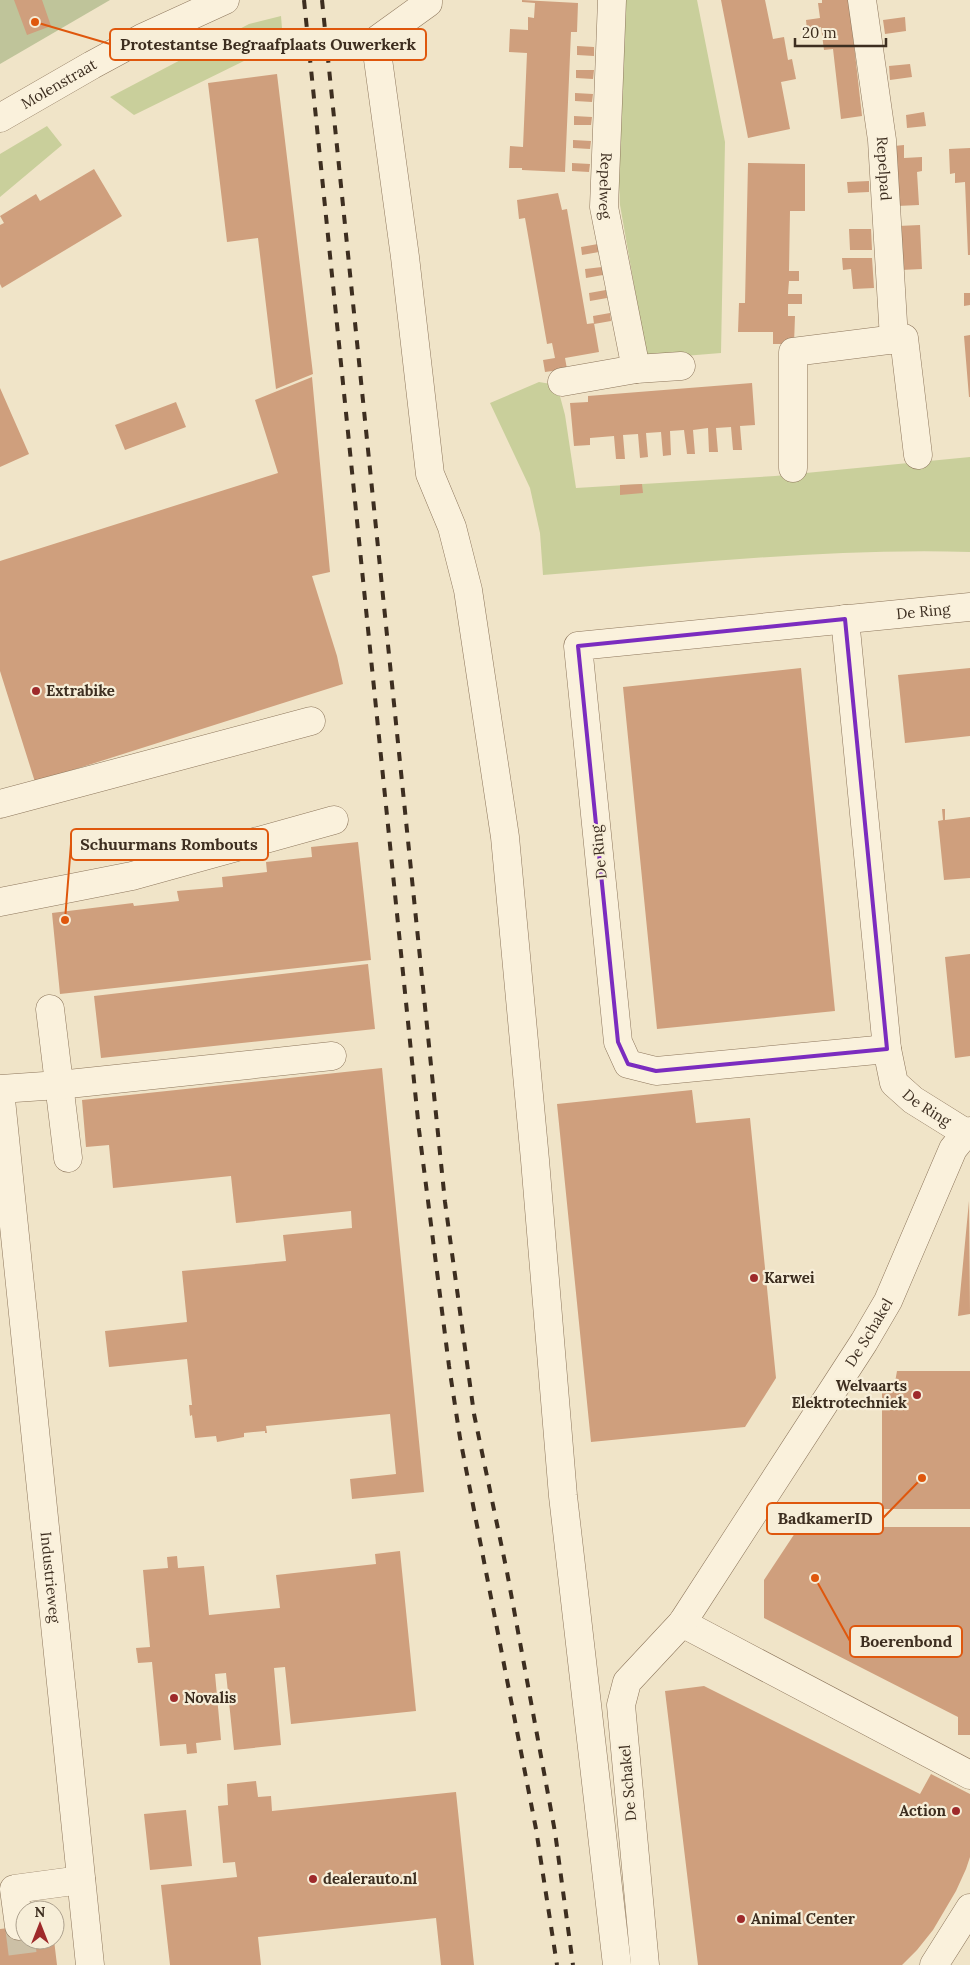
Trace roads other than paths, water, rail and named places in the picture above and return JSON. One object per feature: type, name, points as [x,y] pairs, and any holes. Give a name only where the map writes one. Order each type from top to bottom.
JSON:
[{"type":"street","name":"Molenstraat","points":[[0,118],[142,38],[225,0]]},
{"type":"street","points":[[428,0],[428,3],[378,39],[378,52],[405,257],[430,474],[452,527],[468,590],[505,837],[535,1160],[563,1496],[617,1965]]},
{"type":"street","name":"Repelweg","points":[[612,0],[604,207],[636,369]]},
{"type":"street","name":"Repelpad","points":[[862,0],[882,140],[894,339]]},
{"type":"street","points":[[793,468],[793,352],[894,339],[904,338],[918,455]]},
{"type":"street","points":[[562,382],[636,369],[681,366]]},
{"type":"street","name":"De Ring","points":[[887,1048],[656,1071],[628,1064],[618,1042],[578,646],[970,607]]},
{"type":"street","name":"De Ring","points":[[845,619],[887,1048],[894,1083],[913,1100],[968,1132]]},
{"type":"street","points":[[0,804],[311,721]]},
{"type":"street","points":[[0,902],[125,878],[334,820]]},
{"type":"street","points":[[50,1009],[68,1158]]},
{"type":"street","points":[[0,1089],[59,1085],[332,1056]]},
{"type":"street","name":"Industrieweg","points":[[0,1089],[6,1189],[90,1965]]},
{"type":"street","name":"De Schakel","points":[[645,1965],[621,1705],[627,1682],[682,1623],[864,1342],[888,1301],[953,1149],[968,1132]]},
{"type":"street","points":[[682,1623],[970,1775]]},
{"type":"street","points":[[15,1900],[14,1889],[81,1880]]},
{"type":"street","points":[[934,1965],[970,1908]]},
{"type":"tunnel","points":[[22,1950],[24,1965]]},
{"type":"railway","points":[[304,0],[419,1130],[449,1366],[460,1438],[536,1829],[557,1965]]},
{"type":"railway","points":[[322,0],[445,1202],[474,1414],[507,1572],[555,1832],[573,1965]]},
{"type":"place","name":"Protestantse Begraafplaats Ouwerkerk","points":[[35,22]]},
{"type":"place","name":"Extrabike","points":[[36,691]]},
{"type":"place","name":"Schuurmans Rombouts","points":[[65,920]]},
{"type":"place","name":"Karwei","points":[[754,1278]]},
{"type":"place","name":"Welvaarts Elektrotechniek","points":[[917,1395]]},
{"type":"place","name":"BadkamerID","points":[[922,1478]]},
{"type":"place","name":"Boerenbond","points":[[815,1578]]},
{"type":"place","name":"Novalis","points":[[174,1698]]},
{"type":"place","name":"Action","points":[[956,1811]]},
{"type":"place","name":"dealerauto.nl","points":[[313,1879]]},
{"type":"place","name":"Animal Center","points":[[741,1919]]}]
